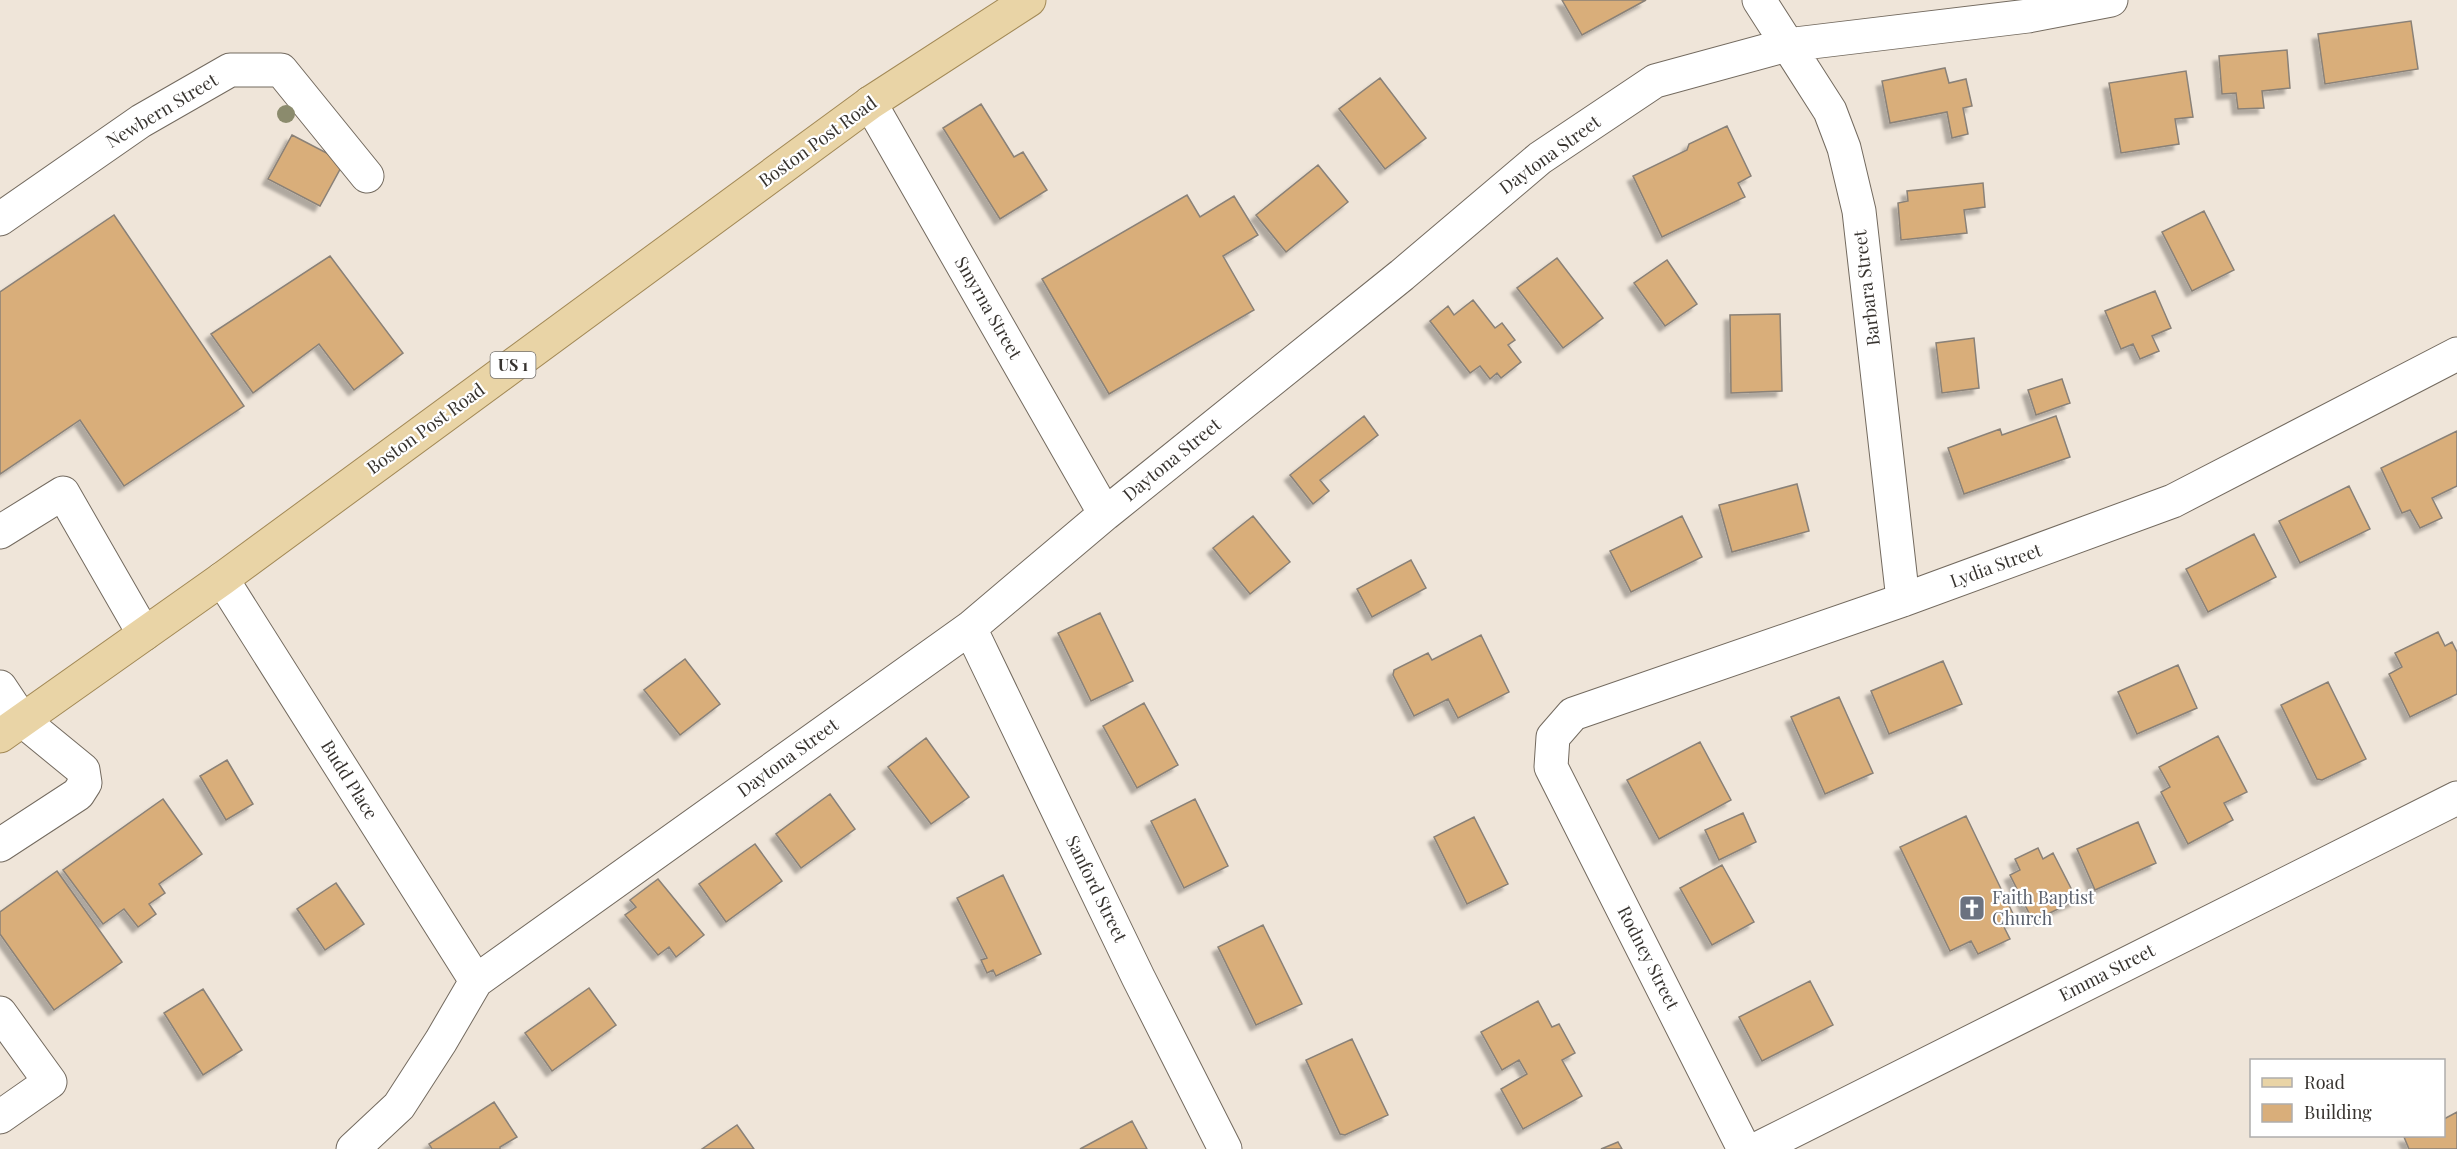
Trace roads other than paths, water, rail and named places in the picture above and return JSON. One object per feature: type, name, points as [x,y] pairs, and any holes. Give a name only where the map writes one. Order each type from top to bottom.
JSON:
[{"type":"main road","name":"Boston Post Road","points":[[11,728],[222,579],[870,103],[1029,0]]},
{"type":"street","name":"Barbara Street","points":[[1759,0],[1830,111],[1844,148],[1858,211],[1903,600]]},
{"type":"street","name":"Daytona Street","points":[[353,1149],[399,1106],[476,981],[970,628],[1105,514],[1402,274],[1540,158],[1655,81],[1787,45],[2028,16],[2111,0]]},
{"type":"street","name":"Newbern Street","points":[[0,219],[141,121],[230,70],[281,70],[367,176]]},
{"type":"street","name":"Smyrna Street","points":[[870,103],[1105,514]]},
{"type":"street","name":"Lydia Street","points":[[1551,767],[1553,737],[1573,714],[1903,600],[2173,501],[2457,354]]},
{"type":"street","points":[[0,532],[63,493],[144,634]]},
{"type":"street","name":"Budd Place","points":[[222,579],[476,981]]},
{"type":"street","name":"Sanford Street","points":[[970,628],[1138,977],[1225,1149]]},
{"type":"street","points":[[0,687],[11,728],[83,770],[85,783],[78,794],[0,845]]},
{"type":"street","name":"Rodney Street","points":[[1551,767],[1744,1149]]},
{"type":"street","name":"Emma Street","points":[[1757,1149],[2457,798]]},
{"type":"street","points":[[0,1013],[50,1082],[0,1117]]},
{"type":"place","name":"Faith Baptist Church","points":[[1972,908]]}]
